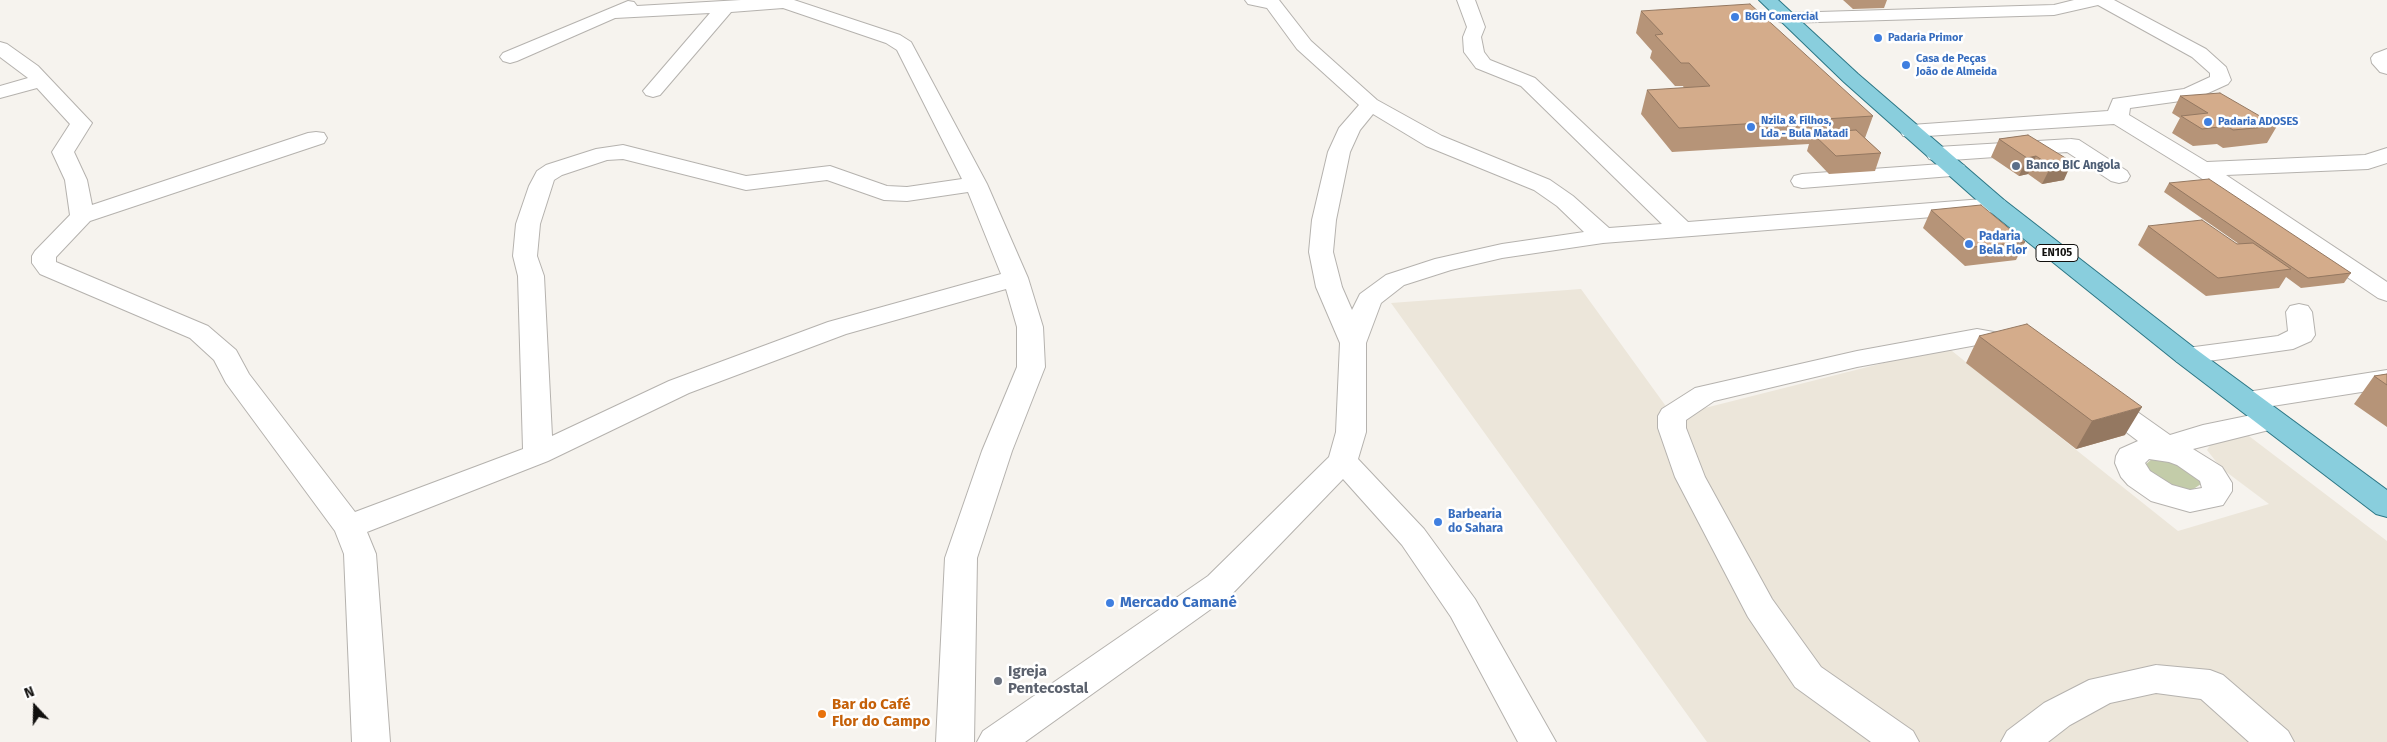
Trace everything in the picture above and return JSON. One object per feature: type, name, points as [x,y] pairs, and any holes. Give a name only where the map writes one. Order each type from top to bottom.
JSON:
[{"type":"main road","name":"EN105","points":[[1768,0],[1785,18],[1996,205],[2187,356],[2387,506]]},
{"type":"street","points":[[510,57],[645,0]]},
{"type":"street","points":[[1466,0],[1476,27],[1472,37],[1474,52],[1484,64],[1528,82],[1681,229]]},
{"type":"street","points":[[1785,18],[2054,10],[2100,0],[2199,53],[2219,71],[2221,80],[2188,95],[2120,102],[2118,117]]},
{"type":"street","points":[[1267,1],[1304,45],[1370,104],[1434,141],[1542,186],[1565,201],[1603,236]]},
{"type":"street","points":[[611,13],[725,7],[774,2],[786,3],[893,40],[904,46],[976,184],[1014,278],[1030,327],[1031,367],[997,451],[961,558],[955,742]]},
{"type":"street","points":[[653,91],[725,7]]},
{"type":"street","points":[[0,48],[31,70],[81,123],[63,152],[76,180],[82,216]]},
{"type":"street","points":[[2387,55],[2381,58],[2382,64],[2387,68]]},
{"type":"street","points":[[0,92],[40,81]]},
{"type":"street","points":[[1353,343],[1329,287],[1321,252],[1324,220],[1340,152],[1350,128],[1370,104]]},
{"type":"street","points":[[1911,131],[2118,117],[2202,169],[2387,293]]},
{"type":"street","points":[[316,138],[82,216],[44,256],[44,263],[49,269],[199,332],[226,356],[236,377],[349,527],[360,554],[371,742]]},
{"type":"street","points":[[1937,154],[2071,145],[2119,176]]},
{"type":"street","points":[[538,454],[531,276],[525,256],[528,224],[540,186],[545,176],[554,170],[604,154],[623,152],[746,182],[830,173],[884,193],[907,194],[976,184]]},
{"type":"street","points":[[2202,169],[2368,162],[2387,155]]},
{"type":"street","points":[[1802,181],[1956,170]]},
{"type":"street","points":[[996,742],[1220,585],[1342,461],[1351,432],[1353,343],[1369,299],[1395,280],[1444,264],[1502,251],[1603,236],[1996,205]]},
{"type":"street","points":[[349,527],[538,454],[679,387],[837,328],[1014,278]]},
{"type":"street","points":[[2187,356],[2284,344],[2302,335],[2299,312]]},
{"type":"street","points":[[1900,742],[1808,677],[1760,608],[1690,477],[1672,428],[1672,416],[1704,394],[1857,359],[1977,337],[2007,342],[2039,359]]},
{"type":"street","points":[[2247,402],[2387,379]]},
{"type":"street","points":[[2078,384],[2148,431],[2173,452],[2176,444],[2203,435],[2271,420]]},
{"type":"street","points":[[1342,461],[1413,537],[1463,608],[1537,742]]},
{"type":"street","points":[[2020,742],[2057,714],[2102,690],[2156,679],[2210,685],[2275,742]]},
{"type":"shaded area","points":[[1581,289],[1673,416],[1947,347],[2178,531],[2269,504],[2221,468],[2207,450],[2212,442],[2245,433],[2387,541],[2387,742],[1707,742],[1391,303]]},
{"type":"green space","points":[[2153,458],[2168,458],[2201,480],[2201,484],[2192,490],[2175,489],[2150,475],[2145,465]]},
{"type":"building","points":[[1750,4],[1873,116],[1679,128],[1647,90],[1710,86],[1689,63],[1681,63],[1655,35],[1663,34],[1641,11]]},
{"type":"building","points":[[2220,93],[2277,126],[2233,130],[2227,126],[2202,129],[2181,116],[2208,113],[2180,96]]},
{"type":"building","points":[[1856,130],[1881,153],[1836,156],[1812,133]]},
{"type":"building","points":[[2028,135],[2072,162],[2051,166],[2036,156],[2027,158],[1999,139]]},
{"type":"building","points":[[2209,179],[2351,273],[2308,278],[2169,183]]},
{"type":"building","points":[[1981,205],[2025,242],[1973,247],[1931,210]]},
{"type":"building","points":[[2202,220],[2237,244],[2253,243],[2291,269],[2218,278],[2148,226]]},
{"type":"building","points":[[2027,324],[2142,407],[2092,421],[1979,336]]},
{"type":"building","points":[[2387,374],[2387,385],[2374,376]]},
{"type":"place","name":"BGH Comercial","points":[[1735,17]]},
{"type":"place","name":"Padaria Primor","points":[[1878,38]]},
{"type":"place","name":"Casa de Peças João de Almeida","points":[[1906,65]]},
{"type":"place","name":"Padaria ADOSES","points":[[2208,122]]},
{"type":"place","name":"Nzila & Filhos, Lda - Bula Matadi","points":[[1751,127]]},
{"type":"place","name":"Banco BIC Angola","points":[[2016,166]]},
{"type":"place","name":"Padaria Bela Flor","points":[[1969,244]]},
{"type":"place","name":"Barbearia do Sahara","points":[[1438,522]]},
{"type":"place","name":"Mercado Camané","points":[[1110,603]]},
{"type":"place","name":"Igreja Pentecostal","points":[[998,681]]},
{"type":"place","name":"Bar do Café Flor do Campo","points":[[822,714]]}]
